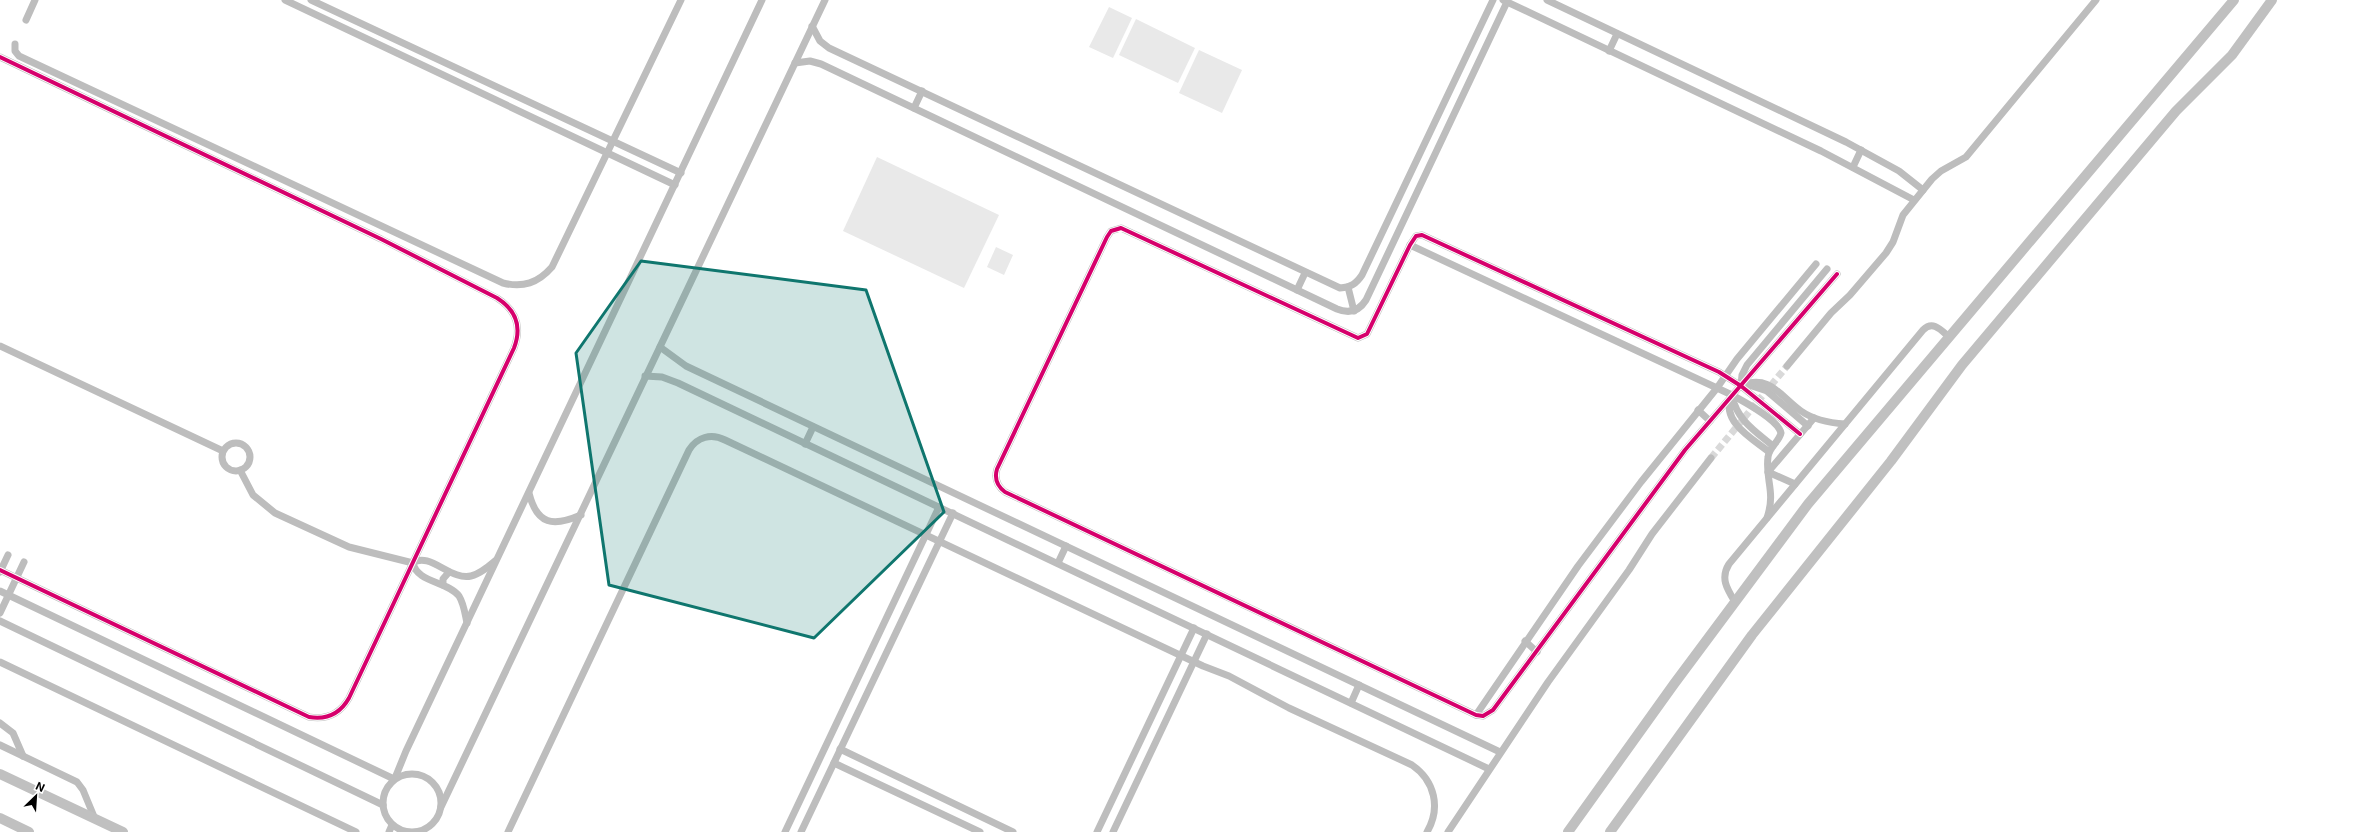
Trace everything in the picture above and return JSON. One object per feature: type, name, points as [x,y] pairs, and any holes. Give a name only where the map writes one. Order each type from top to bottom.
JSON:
[{"type":"main road","points":[[1568,832],[1808,504],[2234,0]]},
{"type":"main road","points":[[1610,832],[1752,635],[1891,461],[1962,365],[2176,111],[2232,54],[2272,0]]},
{"type":"main road","points":[[0,774],[123,832]]},
{"type":"main road","points":[[0,818],[29,832]]},
{"type":"street","points":[[26,20],[35,0]]},
{"type":"street","points":[[285,0],[675,185]]},
{"type":"street","points":[[311,0],[681,173]]},
{"type":"street","points":[[15,44],[15,51],[19,56],[503,284],[512,286],[530,284],[538,280],[552,267],[681,0]]},
{"type":"street","points":[[762,0],[467,623],[395,779],[385,791],[382,805],[384,812],[392,825],[408,832],[416,832],[430,826],[439,814],[581,515],[645,376],[825,0]]},
{"type":"street","points":[[812,26],[820,41],[829,48],[1333,286],[1348,288],[1356,283],[1362,275],[1493,0]]},
{"type":"street","points":[[1547,0],[1861,150],[1899,171],[1923,190]]},
{"type":"street","points":[[1787,366],[1831,313],[1850,295],[1886,254],[1893,242],[1900,220],[1914,200],[1936,174],[1958,163],[1970,153],[2096,0]]},
{"type":"street","points":[[795,63],[805,60],[816,62],[1343,311],[1354,311],[1366,300],[1505,1],[1853,167],[1914,200]]},
{"type":"street","points":[[1609,51],[1617,34]]},
{"type":"street","points":[[0,57],[388,242],[497,298],[512,311],[518,329],[514,348],[345,705],[332,715],[317,718],[302,713],[0,571],[8,555]]},
{"type":"street","points":[[914,108],[922,91]]},
{"type":"street","points":[[1853,167],[1861,150]]},
{"type":"street","points":[[1800,434],[1741,386],[1726,376],[1426,236],[1416,236],[1410,245],[1367,334],[1358,338],[1121,228],[1114,229],[1107,237],[1001,462],[996,478],[999,486],[1005,492],[1476,716],[1483,716],[1490,713],[1537,652],[1677,460],[1732,395],[1741,386],[1837,274]]},
{"type":"street","points":[[1410,245],[1732,395],[1761,412],[1780,428],[1781,435],[1771,449],[1768,472],[1772,493],[1767,518]]},
{"type":"street","points":[[1476,716],[1525,641],[1641,482],[1717,388],[1737,359],[1816,264]]},
{"type":"street","points":[[1741,386],[1742,375],[1747,365],[1827,269]]},
{"type":"street","points":[[1297,290],[1305,272]]},
{"type":"street","points":[[1348,288],[1354,311]]},
{"type":"street","points":[[1735,602],[1725,584],[1726,572],[1729,564],[1925,328],[1935,326],[1949,337]]},
{"type":"street","points":[[0,346],[223,451]]},
{"type":"street","points":[[660,347],[678,362],[1500,752]]},
{"type":"street","points":[[645,376],[662,377],[678,383],[1489,769]]},
{"type":"street","points":[[1741,386],[1757,382],[1768,384],[1796,408],[1814,418],[1845,424]]},
{"type":"street","points":[[1741,386],[1752,385],[1762,388],[1808,426]]},
{"type":"street","points":[[1732,395],[1729,405],[1732,419],[1771,449]]},
{"type":"street","points":[[1698,410],[1710,422]]},
{"type":"street","points":[[1768,472],[1814,418]]},
{"type":"street","points":[[805,444],[813,427]]},
{"type":"street","points":[[508,832],[689,450],[696,442],[710,436],[721,438],[1181,656],[1229,676],[1289,708],[1418,769],[1430,786],[1435,799],[1433,820],[1427,832]]},
{"type":"street","points":[[236,443],[248,449],[249,461],[240,470],[233,470],[226,466],[222,459],[223,451],[228,445],[236,443]]},
{"type":"street","points":[[1448,832],[1500,752],[1629,570],[1652,534],[1711,458]]},
{"type":"street","points":[[240,470],[253,495],[275,513],[349,547],[413,563],[424,560],[459,576],[470,577],[478,574],[497,560]]},
{"type":"street","points":[[1768,472],[1795,484]]},
{"type":"street","points":[[529,493],[535,511],[545,520],[564,522],[581,515]]},
{"type":"street","points":[[785,832],[939,507]]},
{"type":"street","points":[[801,832],[953,513]]},
{"type":"street","points":[[1058,563],[1066,546]]},
{"type":"street","points":[[0,612],[24,562]]},
{"type":"street","points":[[413,563],[419,574],[452,590],[459,597],[467,623]]},
{"type":"street","points":[[443,585],[443,579],[449,572]]},
{"type":"street","points":[[0,591],[395,779],[412,773],[428,778],[439,790],[441,807]]},
{"type":"street","points":[[0,621],[382,805]]},
{"type":"street","points":[[1097,832],[1194,628]]},
{"type":"street","points":[[1113,832],[1207,634]]},
{"type":"street","points":[[1525,641],[1537,652]]},
{"type":"street","points":[[0,662],[356,832]]},
{"type":"street","points":[[1351,703],[1359,685]]},
{"type":"street","points":[[0,723],[13,733],[23,756]]},
{"type":"street","points":[[0,745],[77,782],[83,790],[95,819]]},
{"type":"street","points":[[840,749],[1014,832]]},
{"type":"street","points":[[834,763],[980,832]]},
{"type":"street","points":[[389,832],[392,825]]},
{"type":"highlighted area","points":[[641,261],[866,290],[944,512],[814,638],[609,585],[576,353]]},
{"type":"shaded area","points":[[1109,7],[1132,18],[1113,58],[1089,47]]},
{"type":"shaded area","points":[[1136,19],[1195,48],[1178,83],[1119,55]]},
{"type":"shaded area","points":[[1199,50],[1242,70],[1222,113],[1179,93]]},
{"type":"shaded area","points":[[877,157],[999,215],[964,288],[843,231]]},
{"type":"shaded area","points":[[996,247],[1013,255],[1004,275],[987,267]]},
{"type":"tunnel","points":[[1711,458],[1787,366]]},
{"type":"cycle path","points":[[0,57],[381,239],[497,298],[509,308],[516,320],[517,326],[514,348],[349,698],[345,704],[332,715],[322,718],[309,717],[0,570]]},
{"type":"cycle path","points":[[1800,434],[1741,386],[1719,372],[1422,235],[1416,236],[1410,245],[1367,334],[1358,338],[1121,228],[1111,231],[1107,237],[997,469],[996,479],[998,485],[1005,492],[1476,715],[1483,716],[1493,710],[1685,450],[1837,274]]}]
